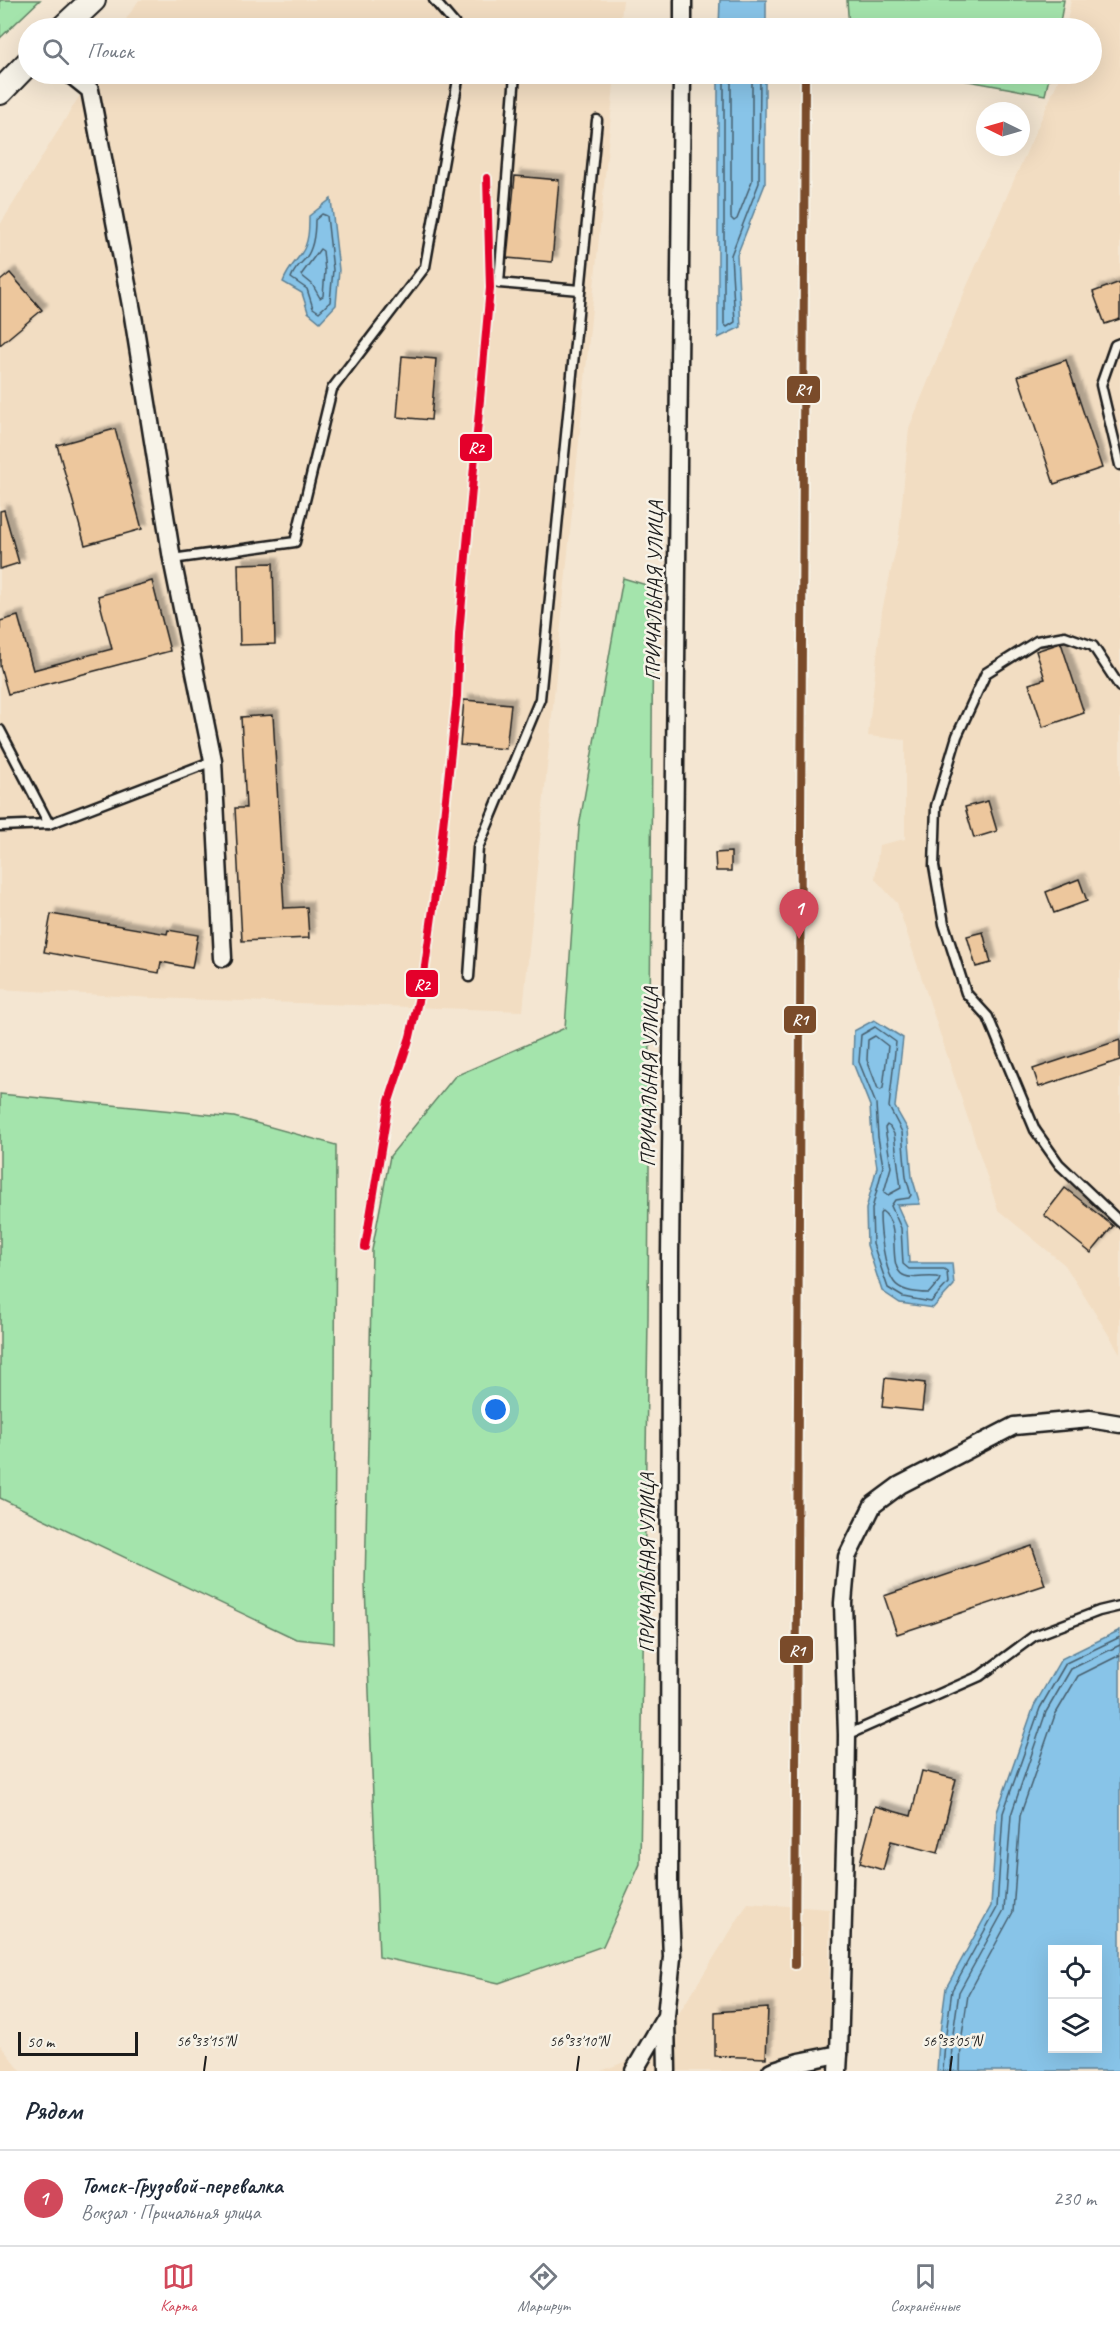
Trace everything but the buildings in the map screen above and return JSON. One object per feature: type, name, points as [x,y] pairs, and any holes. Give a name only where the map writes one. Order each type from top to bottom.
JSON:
[{"type":"street","points":[[74,18],[93,0]]},
{"type":"street","points":[[683,0],[683,18]]},
{"type":"street","points":[[0,92],[18,73]]},
{"type":"street","points":[[82,84],[90,90],[133,316],[172,558],[213,760],[223,958]]},
{"type":"street","name":"ПРИЧАЛЬНАЯ УЛИЦА","points":[[634,2071],[666,2016],[672,1956],[669,1885],[670,1269],[682,84]]},
{"type":"street","points":[[838,2071],[847,1736],[843,1603],[847,1557],[873,1505],[900,1485],[1014,1425],[1090,1419],[1120,1424]]},
{"type":"street","points":[[666,2016],[667,2071]]},
{"type":"street","points":[[771,2071],[799,2062],[839,2054]]},
{"type":"lane","points":[[434,0],[449,18]]},
{"type":"lane","points":[[172,558],[295,542],[332,389],[425,267],[457,84]]},
{"type":"lane","points":[[514,84],[499,283],[580,290]]},
{"type":"lane","points":[[470,977],[478,848],[540,699],[597,120]]},
{"type":"lane","points":[[1120,343],[1115,345],[1101,385],[1120,465]]},
{"type":"lane","points":[[1120,687],[1093,646],[1065,636],[1036,641],[986,673],[957,736],[936,806],[934,866],[944,924],[966,993],[988,1017],[1011,1077],[1035,1130],[1059,1164],[1120,1222]]},
{"type":"lane","points":[[0,730],[49,824]]},
{"type":"lane","points":[[0,826],[49,824],[213,760]]},
{"type":"lane","points":[[847,1736],[980,1676],[1034,1636],[1099,1611],[1120,1606]]},
{"type":"shaded area","points":[[139,0],[623,0],[621,18],[127,18]]},
{"type":"shaded area","points":[[1071,0],[1120,0],[1120,1353],[1065,1265],[998,1210],[897,903],[875,879],[879,845],[905,839],[905,740],[868,736],[882,611],[899,535],[909,428],[967,286],[1025,156],[1030,156],[1030,144],[1057,84],[1102,84],[1102,18],[1068,18]]},
{"type":"shaded area","points":[[87,84],[614,84],[523,1011],[153,998],[0,989],[0,225]]},
{"type":"shaded area","points":[[748,1903],[829,1909],[829,2071],[601,2071],[656,2050]]},
{"type":"shaded area","points":[[0,2045],[21,2071],[0,2071]]},
{"type":"green space","points":[[0,0],[40,0],[21,18],[18,18],[18,21],[0,38]]},
{"type":"green space","points":[[847,0],[1064,0],[1061,18],[848,18]]},
{"type":"green space","points":[[985,84],[1048,84],[1045,95]]},
{"type":"green space","points":[[623,578],[653,587],[648,1318],[640,1864],[603,1946],[499,1983],[379,1957],[365,1585],[372,1250],[390,1156],[455,1076],[565,1028],[579,827]]},
{"type":"green space","points":[[0,1094],[234,1117],[336,1145],[334,1643],[296,1639],[0,1498]]},
{"type":"water","points":[[720,0],[766,0],[766,18],[719,18]]},
{"type":"water","points":[[718,84],[765,84],[765,184],[737,255],[741,327],[718,338]]},
{"type":"water","points":[[331,199],[339,270],[336,305],[320,322],[308,312],[302,293],[283,282],[306,245],[309,216]]},
{"type":"water","points":[[874,1020],[903,1038],[895,1107],[908,1130],[912,1177],[920,1204],[897,1205],[907,1227],[909,1263],[952,1263],[954,1285],[933,1308],[900,1303],[882,1291],[867,1245],[866,1209],[877,1167],[870,1106],[853,1063],[854,1031]]},
{"type":"water","points":[[1120,1630],[1120,2071],[937,2071],[946,1988],[991,1906],[997,1812],[1034,1706],[1061,1659]]},
{"type":"transit line","name":"R1","points":[[795,1965],[805,84]]},
{"type":"transit line","name":"R2","points":[[365,1247],[389,1101],[410,1037],[424,974],[438,873],[457,696],[459,634],[490,288],[487,178]]},
{"type":"place","name":"Томск-Грузовой-перевалка","points":[[799,939]]}]
